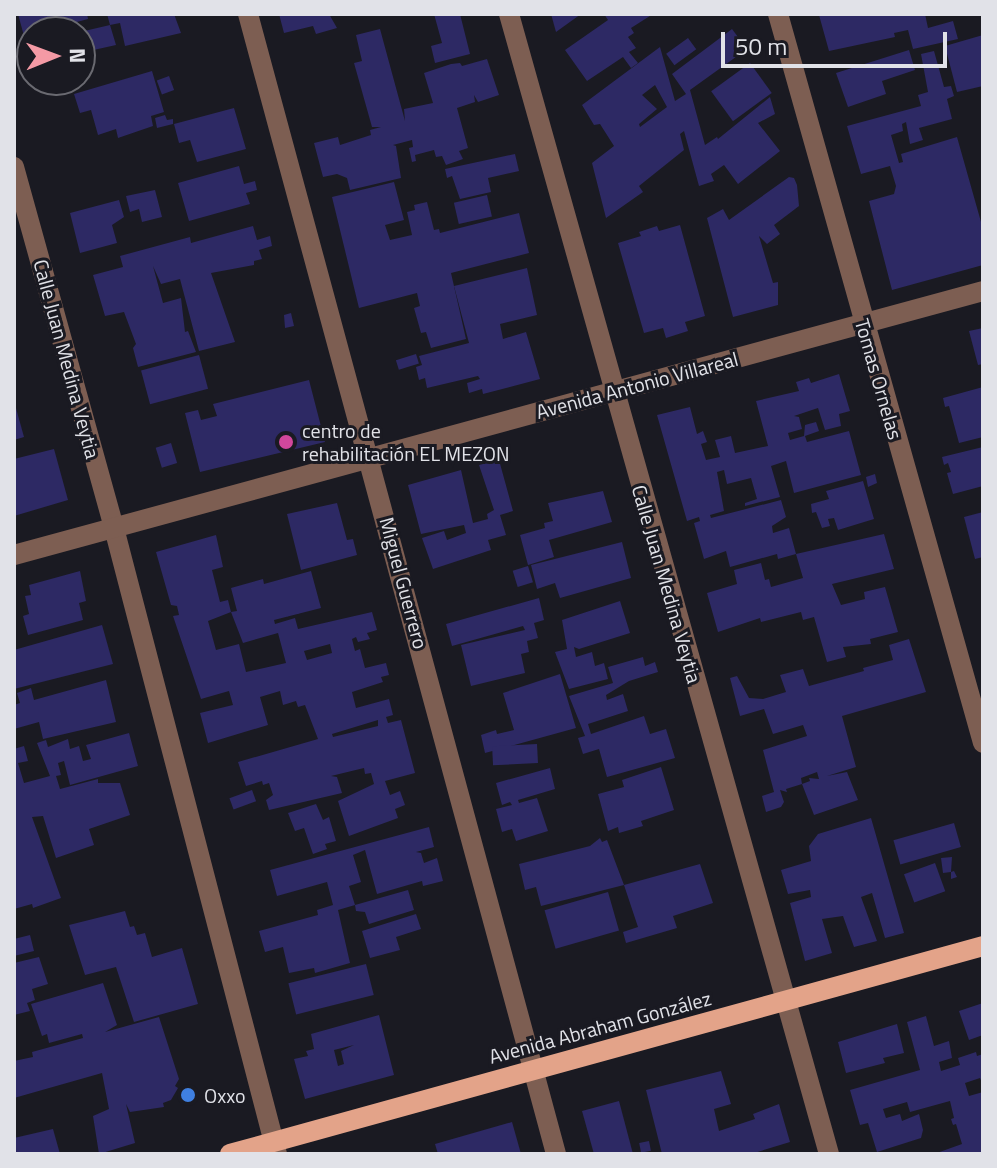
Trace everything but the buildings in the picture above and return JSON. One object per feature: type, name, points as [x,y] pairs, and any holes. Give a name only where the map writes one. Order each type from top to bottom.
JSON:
[{"type":"main road","name":"Avenida Abraham González","points":[[230,1154],[275,1148],[533,1070],[983,946]]},
{"type":"street","name":"Miguel Guerrero","points":[[248,14],[371,458],[556,1154]]},
{"type":"street","name":"Calle Juan Medina Veytia","points":[[509,14],[612,392],[829,1154]]},
{"type":"street","name":"Tomas Ornelas","points":[[778,14],[983,743]]},
{"type":"street","name":"Calle Juan Medina Veytia","points":[[14,167],[114,528],[275,1148]]},
{"type":"street","name":"Avenida Antonio Villareal","points":[[14,555],[983,291]]},
{"type":"place","name":"centro de rehabilitación EL MEZON","points":[[286,442]]},
{"type":"place","name":"Oxxo","points":[[188,1095]]}]
